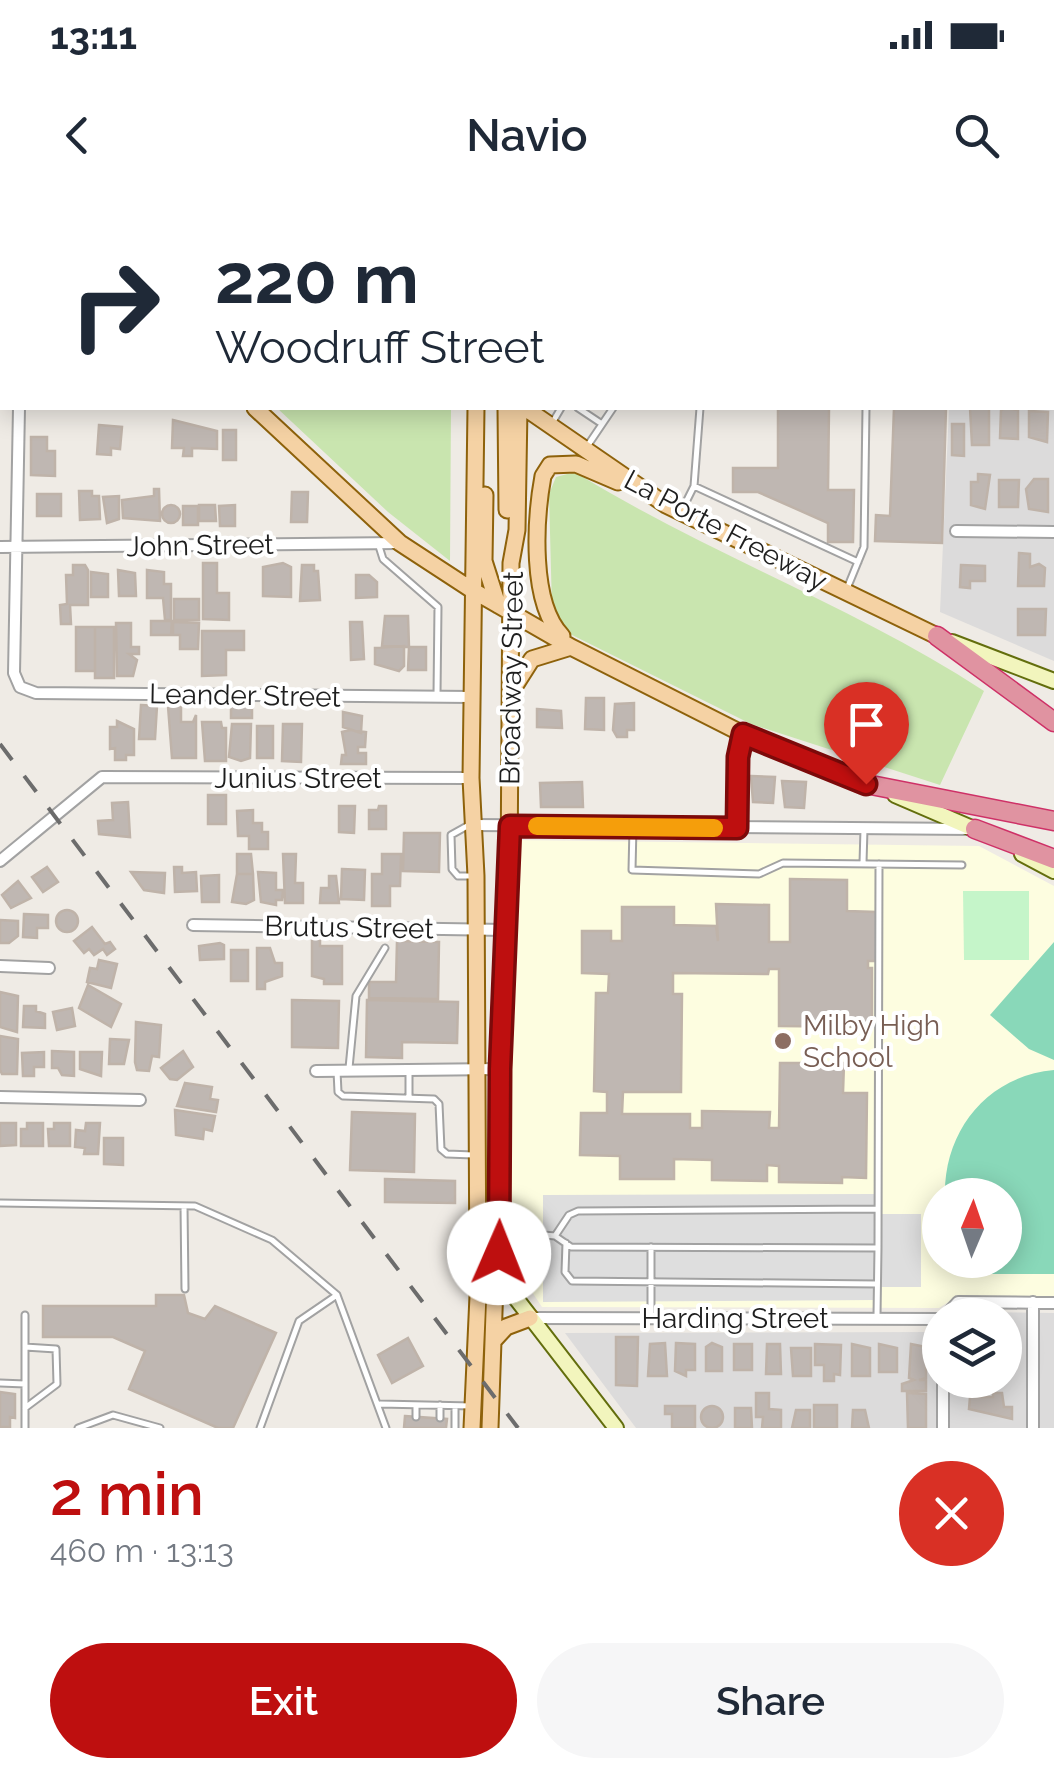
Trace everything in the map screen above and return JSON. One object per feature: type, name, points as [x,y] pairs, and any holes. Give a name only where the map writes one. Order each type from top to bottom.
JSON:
[{"type":"highway","points":[[937,636],[1054,722]]},
{"type":"highway","points":[[866,784],[1054,820]]},
{"type":"highway","points":[[975,829],[1054,859]]},
{"type":"main road","points":[[256,410],[400,543],[504,609],[743,734],[975,829],[1054,871]]},
{"type":"main road","name":"Broadway Street","points":[[472,1428],[478,1296],[476,876],[471,778],[476,410]]},
{"type":"main road","points":[[506,410],[511,563]]},
{"type":"main road","name":"Broadway Street","points":[[490,1428],[495,1339],[505,1296],[498,1275],[500,1069],[510,826],[504,609],[517,530],[522,410]]},
{"type":"main road","name":"La Porte Freeway","points":[[525,410],[673,509],[937,636]]},
{"type":"main road","points":[[475,434],[485,452],[484,561],[504,609]]},
{"type":"main road","points":[[571,646],[548,622],[540,596],[542,476],[550,465],[576,464],[673,509]]},
{"type":"main road","points":[[937,636],[1054,682]]},
{"type":"main road","points":[[509,695],[532,659],[571,646]]},
{"type":"main road","points":[[478,1296],[505,1296],[530,1318],[616,1428]]},
{"type":"main road","points":[[495,1339],[506,1328],[530,1318]]},
{"type":"street","points":[[16,547],[19,410]]},
{"type":"street","points":[[956,531],[1054,532]]},
{"type":"street","name":"John Street","points":[[0,547],[400,543]]},
{"type":"street","name":"Leander Street","points":[[16,547],[14,673],[20,687],[36,693],[471,697]]},
{"type":"street","points":[[737,828],[738,757],[743,734]]},
{"type":"street","name":"Junius Street","points":[[0,861],[102,778],[471,778]]},
{"type":"street","points":[[472,825],[975,829]]},
{"type":"street","name":"Brutus Street","points":[[193,925],[506,930]]},
{"type":"street","points":[[0,966],[49,968]]},
{"type":"street","points":[[316,1071],[500,1069]]},
{"type":"street","points":[[0,1097],[140,1100]]},
{"type":"street","points":[[1022,1302],[1054,1303]]},
{"type":"street","points":[[1032,1428],[1033,1302]]},
{"type":"street","name":"Harding Street","points":[[530,1318],[922,1319]]},
{"type":"street","points":[[942,1398],[942,1428]]},
{"type":"lane","points":[[550,428],[560,410]]},
{"type":"lane","points":[[581,410],[602,424]]},
{"type":"lane","points":[[584,450],[612,410]]},
{"type":"lane","points":[[673,509],[694,486],[700,410]]},
{"type":"lane","points":[[845,594],[864,547],[866,410]]},
{"type":"lane","points":[[694,486],[858,562]]},
{"type":"lane","points":[[378,543],[384,559],[438,607],[437,697]]},
{"type":"lane","points":[[472,825],[459,827],[451,835],[452,870],[458,876],[476,876]]},
{"type":"lane","points":[[633,827],[632,870],[759,874],[783,862],[962,865]]},
{"type":"lane","points":[[862,864],[864,829]]},
{"type":"lane","points":[[876,1319],[879,864]]},
{"type":"lane","points":[[385,948],[356,996],[340,1094],[431,1098],[439,1104],[444,1152],[476,1156]]},
{"type":"lane","points":[[409,1070],[409,1098]]},
{"type":"lane","points":[[0,1202],[195,1206],[272,1240],[338,1295],[386,1428]]},
{"type":"lane","points":[[184,1206],[185,1290]]},
{"type":"lane","points":[[555,1236],[569,1215],[578,1212],[878,1210]]},
{"type":"lane","points":[[500,1231],[555,1236],[566,1244],[651,1248],[878,1248]]},
{"type":"lane","points":[[566,1244],[565,1272],[572,1281],[878,1284]]},
{"type":"lane","points":[[651,1248],[651,1318]]},
{"type":"lane","points":[[260,1428],[300,1321],[338,1295]]},
{"type":"lane","points":[[25,1315],[26,1428]]},
{"type":"lane","points":[[25,1347],[56,1348],[57,1384],[25,1408]]},
{"type":"lane","points":[[0,1383],[25,1384]]},
{"type":"lane","points":[[380,1404],[472,1406]]},
{"type":"lane","points":[[416,1404],[416,1416]]},
{"type":"lane","points":[[440,1405],[440,1418]]},
{"type":"lane","points":[[454,1428],[455,1405]]},
{"type":"lane","points":[[78,1428],[114,1414],[160,1428]]},
{"type":"shaded area","points":[[949,410],[1054,410],[1054,661],[940,612]]},
{"type":"shaded area","name":"Milby High School","points":[[513,840],[979,846],[1054,886],[1054,1299],[922,1298],[922,1308],[542,1307],[509,1257]]},
{"type":"shaded area","points":[[877,1194],[877,1214],[921,1214],[921,1287],[877,1287],[876,1300],[543,1302],[543,1195]]},
{"type":"shaded area","points":[[1022,1313],[1054,1313],[1054,1428],[636,1428],[565,1333],[922,1332],[922,1398],[1022,1398]]},
{"type":"green space","points":[[279,410],[451,410],[450,561],[388,512]]},
{"type":"green space","points":[[575,472],[676,529],[884,632],[984,691],[940,785],[751,724],[566,632],[552,608],[549,494],[556,477]]},
{"type":"green space","points":[[963,891],[1029,891],[1029,960],[964,960]]},
{"type":"green space","points":[[1054,942],[1054,1060],[1029,1049],[990,1015]]},
{"type":"green space","points":[[1054,1070],[1054,1274],[1022,1274],[1022,1178],[946,1178],[952,1149],[974,1111],[990,1095],[1030,1074]]},
{"type":"building","points":[[778,410],[829,410],[828,490],[854,490],[853,542],[828,542],[828,523],[758,492],[733,492],[733,468],[778,468]]},
{"type":"building","points":[[894,410],[946,410],[942,543],[875,541],[876,515],[890,516]]},
{"type":"building","points":[[970,410],[989,410],[989,445],[972,445]]},
{"type":"building","points":[[1001,410],[1018,410],[1018,439],[1000,438]]},
{"type":"building","points":[[1029,411],[1048,412],[1047,442],[1029,437]]},
{"type":"building","points":[[173,420],[217,431],[217,449],[192,448],[192,456],[183,456],[184,448],[172,448]]},
{"type":"building","points":[[952,424],[964,424],[964,456],[952,455]]},
{"type":"building","points":[[99,425],[122,427],[120,449],[111,448],[111,455],[97,454]]},
{"type":"building","points":[[223,430],[236,430],[236,460],[223,460]]},
{"type":"building","points":[[31,437],[47,437],[47,451],[55,451],[55,476],[31,475]]},
{"type":"building","points":[[978,474],[990,475],[985,509],[971,505],[971,482],[978,482]]},
{"type":"building","points":[[1034,479],[1048,479],[1048,512],[1029,509],[1026,489]]},
{"type":"building","points":[[999,480],[1019,480],[1018,507],[999,507]]},
{"type":"building","points":[[154,489],[159,489],[160,521],[123,518],[122,500],[154,496]]},
{"type":"building","points":[[79,491],[92,491],[92,496],[99,496],[100,519],[80,520]]},
{"type":"building","points":[[292,492],[308,492],[307,522],[291,522]]},
{"type":"building","points":[[37,494],[61,494],[61,516],[37,516]]},
{"type":"building","points":[[119,496],[119,519],[107,523],[103,497]]},
{"type":"building","points":[[171,505],[180,514],[171,523],[162,514]]},
{"type":"building","points":[[199,505],[215,505],[216,521],[199,521]]},
{"type":"building","points":[[235,505],[235,526],[220,526],[219,506]]},
{"type":"building","points":[[183,506],[198,506],[198,525],[183,525]]},
{"type":"building","points":[[1019,553],[1030,554],[1030,567],[1039,564],[1045,568],[1044,586],[1018,586]]},
{"type":"building","points":[[203,563],[217,563],[217,593],[229,593],[229,620],[203,619]]},
{"type":"building","points":[[283,563],[291,567],[291,597],[263,596],[263,567]]},
{"type":"building","points":[[73,565],[85,565],[88,570],[88,605],[70,605],[71,624],[61,624],[60,605],[67,604],[66,575],[73,575]]},
{"type":"building","points":[[302,565],[314,565],[314,571],[318,571],[320,600],[300,601]]},
{"type":"building","points":[[961,565],[985,566],[985,581],[970,581],[970,588],[960,587]]},
{"type":"building","points":[[118,570],[135,573],[136,596],[119,596]]},
{"type":"building","points":[[147,570],[164,572],[164,584],[171,584],[171,620],[165,620],[163,598],[147,598]]},
{"type":"building","points":[[91,572],[108,574],[108,597],[91,597]]},
{"type":"building","points":[[356,575],[369,575],[377,582],[377,597],[356,598]]},
{"type":"building","points":[[174,599],[199,599],[199,620],[174,620]]},
{"type":"building","points":[[1018,609],[1046,609],[1045,635],[1018,635]]},
{"type":"building","points":[[385,616],[408,616],[409,647],[382,646]]},
{"type":"building","points":[[151,621],[172,621],[171,635],[151,635]]},
{"type":"building","points":[[173,622],[199,623],[198,649],[180,649],[180,635],[173,635]]},
{"type":"building","points":[[350,622],[362,622],[364,659],[351,660]]},
{"type":"building","points":[[116,623],[131,623],[131,647],[139,647],[139,654],[129,654],[137,660],[133,676],[117,676]]},
{"type":"building","points":[[76,627],[95,627],[95,671],[76,671]]},
{"type":"building","points":[[95,627],[114,627],[114,678],[95,678]]},
{"type":"building","points":[[202,631],[244,631],[244,650],[226,650],[226,675],[202,676]]},
{"type":"building","points":[[404,646],[404,666],[399,671],[375,664],[375,648]]},
{"type":"building","points":[[409,647],[426,647],[426,670],[408,670]]},
{"type":"building","points":[[586,698],[604,698],[604,730],[585,729]]},
{"type":"building","points":[[634,703],[634,730],[627,730],[627,737],[617,737],[613,730],[615,704]]},
{"type":"building","points":[[141,705],[157,706],[155,739],[139,739]]},
{"type":"building","points":[[231,705],[252,705],[252,718],[231,718]]},
{"type":"building","points":[[168,706],[181,706],[181,722],[193,722],[196,715],[196,758],[172,758]]},
{"type":"building","points":[[537,709],[561,711],[562,728],[537,727]]},
{"type":"building","points":[[343,712],[362,716],[361,733],[343,727]]},
{"type":"building","points":[[117,721],[134,729],[134,755],[126,755],[126,760],[115,760],[115,748],[110,749],[110,727],[117,727]]},
{"type":"building","points":[[202,722],[221,722],[222,728],[226,728],[226,761],[205,761]]},
{"type":"building","points":[[232,724],[251,724],[250,758],[241,761],[229,757]]},
{"type":"building","points":[[283,724],[302,724],[301,762],[282,761]]},
{"type":"building","points":[[257,726],[273,726],[273,758],[257,758]]},
{"type":"building","points":[[342,732],[366,732],[365,747],[358,747],[358,753],[366,753],[366,764],[341,764],[342,755],[346,755]]},
{"type":"building","points":[[751,776],[775,777],[773,803],[753,802]]},
{"type":"building","points":[[782,781],[806,782],[804,808],[785,807]]},
{"type":"building","points":[[582,782],[583,807],[541,807],[540,783]]},
{"type":"building","points":[[208,795],[226,795],[226,824],[208,824]]},
{"type":"building","points":[[128,802],[130,837],[99,834],[98,821],[113,820],[112,803]]},
{"type":"building","points":[[339,806],[355,806],[354,833],[339,832]]},
{"type":"building","points":[[379,806],[386,806],[386,829],[369,829],[369,810],[378,810]]},
{"type":"building","points":[[253,810],[253,823],[262,823],[262,832],[268,832],[268,849],[249,849],[249,836],[238,836],[237,811]]},
{"type":"building","points":[[404,833],[440,833],[439,872],[403,871]]},
{"type":"building","points":[[237,854],[251,854],[253,874],[237,874]]},
{"type":"building","points":[[283,854],[296,854],[295,883],[303,883],[303,903],[285,903]]},
{"type":"building","points":[[382,854],[401,854],[400,886],[390,886],[390,906],[372,906],[372,874],[382,874]]},
{"type":"building","points":[[47,867],[58,882],[43,892],[32,877]]},
{"type":"building","points":[[174,867],[182,867],[182,873],[196,872],[197,891],[175,892]]},
{"type":"building","points":[[342,869],[365,870],[364,900],[341,899]]},
{"type":"building","points":[[131,872],[165,873],[164,893],[144,890]]},
{"type":"building","points":[[258,872],[276,873],[276,890],[283,890],[282,900],[276,900],[276,905],[261,902]]},
{"type":"building","points":[[237,874],[253,874],[254,900],[246,904],[232,902]]},
{"type":"building","points":[[219,875],[219,902],[202,902],[201,876]]},
{"type":"building","points":[[329,876],[336,876],[339,903],[320,903],[321,888],[329,888]]},
{"type":"building","points":[[790,879],[847,880],[847,911],[877,912],[876,961],[868,961],[868,968],[872,968],[872,1027],[779,1026],[779,969],[769,969],[768,974],[673,973],[673,994],[682,994],[681,1092],[623,1092],[622,1114],[690,1114],[690,1128],[702,1128],[702,1111],[770,1112],[769,1128],[779,1128],[780,1063],[844,1063],[843,1093],[867,1093],[866,1178],[842,1177],[842,1183],[779,1182],[779,1166],[767,1165],[767,1181],[712,1180],[712,1160],[674,1159],[674,1179],[620,1179],[620,1156],[580,1155],[581,1113],[607,1113],[607,1092],[594,1091],[596,993],[608,993],[609,974],[582,973],[582,931],[611,931],[611,941],[622,941],[622,907],[674,907],[674,925],[716,926],[718,941],[716,904],[769,905],[769,942],[790,942]]},
{"type":"building","points":[[18,881],[31,898],[11,908],[2,895]]},
{"type":"building","points":[[63,910],[71,910],[78,921],[71,932],[63,932],[56,925],[56,917]]},
{"type":"building","points":[[24,914],[48,915],[48,928],[37,928],[37,938],[23,937]]},
{"type":"building","points":[[0,920],[18,921],[18,936],[9,943],[0,943]]},
{"type":"building","points":[[92,927],[105,944],[110,942],[115,949],[107,955],[103,949],[94,955],[89,949],[84,953],[74,941]]},
{"type":"building","points":[[312,939],[320,939],[320,946],[342,946],[342,984],[324,984],[324,979],[312,976]]},
{"type":"building","points":[[397,941],[439,942],[438,999],[369,998],[369,982],[396,982]]},
{"type":"building","points":[[224,945],[224,959],[200,960],[199,946]]},
{"type":"building","points":[[257,948],[270,948],[275,963],[282,963],[282,976],[265,982],[265,989],[257,989]]},
{"type":"building","points":[[231,950],[248,950],[248,981],[231,981]]},
{"type":"building","points":[[99,960],[117,964],[111,988],[87,982],[90,968],[97,969]]},
{"type":"building","points":[[88,985],[121,1004],[111,1027],[79,1008]]},
{"type":"building","points":[[0,992],[18,996],[17,1032],[0,1027]]},
{"type":"building","points":[[292,1000],[339,1001],[338,1048],[292,1047]]},
{"type":"building","points":[[367,1000],[458,1002],[457,1043],[402,1042],[402,1058],[366,1057]]},
{"type":"building","points":[[24,1006],[36,1006],[36,1011],[45,1014],[45,1028],[23,1027]]},
{"type":"building","points":[[72,1008],[75,1026],[57,1030],[53,1012]]},
{"type":"building","points":[[136,1022],[161,1025],[159,1057],[152,1056],[149,1071],[137,1070]]},
{"type":"building","points":[[0,1036],[18,1039],[17,1074],[2,1074],[0,1070]]},
{"type":"building","points":[[110,1039],[129,1040],[124,1064],[109,1064]]},
{"type":"building","points":[[52,1051],[74,1052],[74,1076],[62,1075],[58,1068],[52,1068]]},
{"type":"building","points":[[183,1051],[193,1067],[177,1080],[170,1079],[161,1068]]},
{"type":"building","points":[[44,1052],[44,1067],[34,1067],[34,1076],[23,1076],[22,1053]]},
{"type":"building","points":[[80,1052],[102,1052],[101,1076],[80,1069]]},
{"type":"building","points":[[185,1083],[212,1087],[210,1099],[218,1100],[216,1112],[177,1106]]},
{"type":"building","points":[[175,1110],[215,1116],[212,1131],[204,1129],[203,1139],[176,1135]]},
{"type":"building","points":[[352,1112],[415,1114],[414,1172],[350,1170]]},
{"type":"building","points":[[0,1123],[16,1123],[16,1145],[0,1146]]},
{"type":"building","points":[[27,1123],[43,1123],[43,1146],[21,1146],[21,1129],[27,1129]]},
{"type":"building","points":[[54,1123],[70,1123],[70,1146],[49,1146],[48,1129],[54,1129]]},
{"type":"building","points":[[86,1123],[100,1123],[98,1154],[84,1154],[85,1148],[75,1147],[76,1130],[85,1131]]},
{"type":"building","points":[[104,1138],[123,1138],[123,1165],[104,1164]]},
{"type":"building","points":[[385,1179],[455,1181],[455,1203],[385,1202]]},
{"type":"building","points":[[156,1295],[184,1295],[188,1313],[205,1319],[215,1306],[276,1333],[233,1428],[218,1428],[129,1389],[145,1351],[113,1337],[43,1337],[43,1306],[156,1306]]},
{"type":"building","points":[[616,1337],[638,1337],[637,1386],[616,1385]]},
{"type":"building","points":[[408,1338],[423,1366],[392,1383],[378,1355]]},
{"type":"building","points":[[665,1343],[667,1376],[648,1376],[650,1344]]},
{"type":"building","points":[[676,1343],[695,1344],[695,1370],[686,1370],[686,1376],[675,1371]]},
{"type":"building","points":[[712,1343],[722,1347],[722,1371],[706,1371],[706,1347]]},
{"type":"building","points":[[734,1344],[752,1344],[752,1370],[734,1370]]},
{"type":"building","points":[[767,1344],[780,1344],[781,1374],[766,1374]]},
{"type":"building","points":[[815,1344],[841,1345],[840,1375],[834,1374],[834,1381],[824,1381],[824,1365],[815,1365]]},
{"type":"building","points":[[852,1344],[870,1348],[870,1376],[852,1376]]},
{"type":"building","points":[[879,1344],[897,1348],[897,1372],[879,1372]]},
{"type":"building","points":[[911,1344],[922,1346],[922,1391],[902,1391],[902,1384],[914,1380],[909,1378]]},
{"type":"building","points":[[791,1348],[811,1348],[811,1376],[793,1376]]},
{"type":"building","points":[[0,1392],[15,1394],[15,1418],[10,1417],[10,1427],[0,1427]]},
{"type":"building","points":[[756,1393],[769,1393],[769,1409],[781,1410],[781,1428],[762,1428],[763,1417],[756,1417]]},
{"type":"building","points":[[907,1393],[922,1394],[926,1398],[926,1428],[908,1428]]},
{"type":"building","points":[[970,1398],[1003,1398],[1004,1407],[1012,1407],[1012,1419],[969,1409]]},
{"type":"building","points":[[814,1405],[837,1405],[837,1428],[814,1428]]},
{"type":"building","points":[[665,1406],[695,1406],[695,1428],[672,1428],[672,1414],[665,1414]]},
{"type":"building","points":[[708,1406],[716,1406],[723,1417],[716,1428],[708,1428],[701,1421],[701,1413]]},
{"type":"building","points":[[735,1408],[751,1408],[752,1428],[735,1428]]},
{"type":"building","points":[[796,1410],[810,1410],[810,1428],[792,1428]]},
{"type":"building","points":[[853,1410],[865,1410],[869,1428],[852,1428]]},
{"type":"building","points":[[405,1416],[447,1419],[446,1428],[404,1428]]},
{"type":"railway","points":[[0,744],[518,1428]]},
{"type":"slow traffic","points":[[537,826],[714,828]]},
{"type":"place","name":"Milby High School","points":[[783,1041]]},
{"type":"route","points":[[499,1253],[500,1069],[510,826],[737,828],[738,757],[743,734],[866,784]]}]
